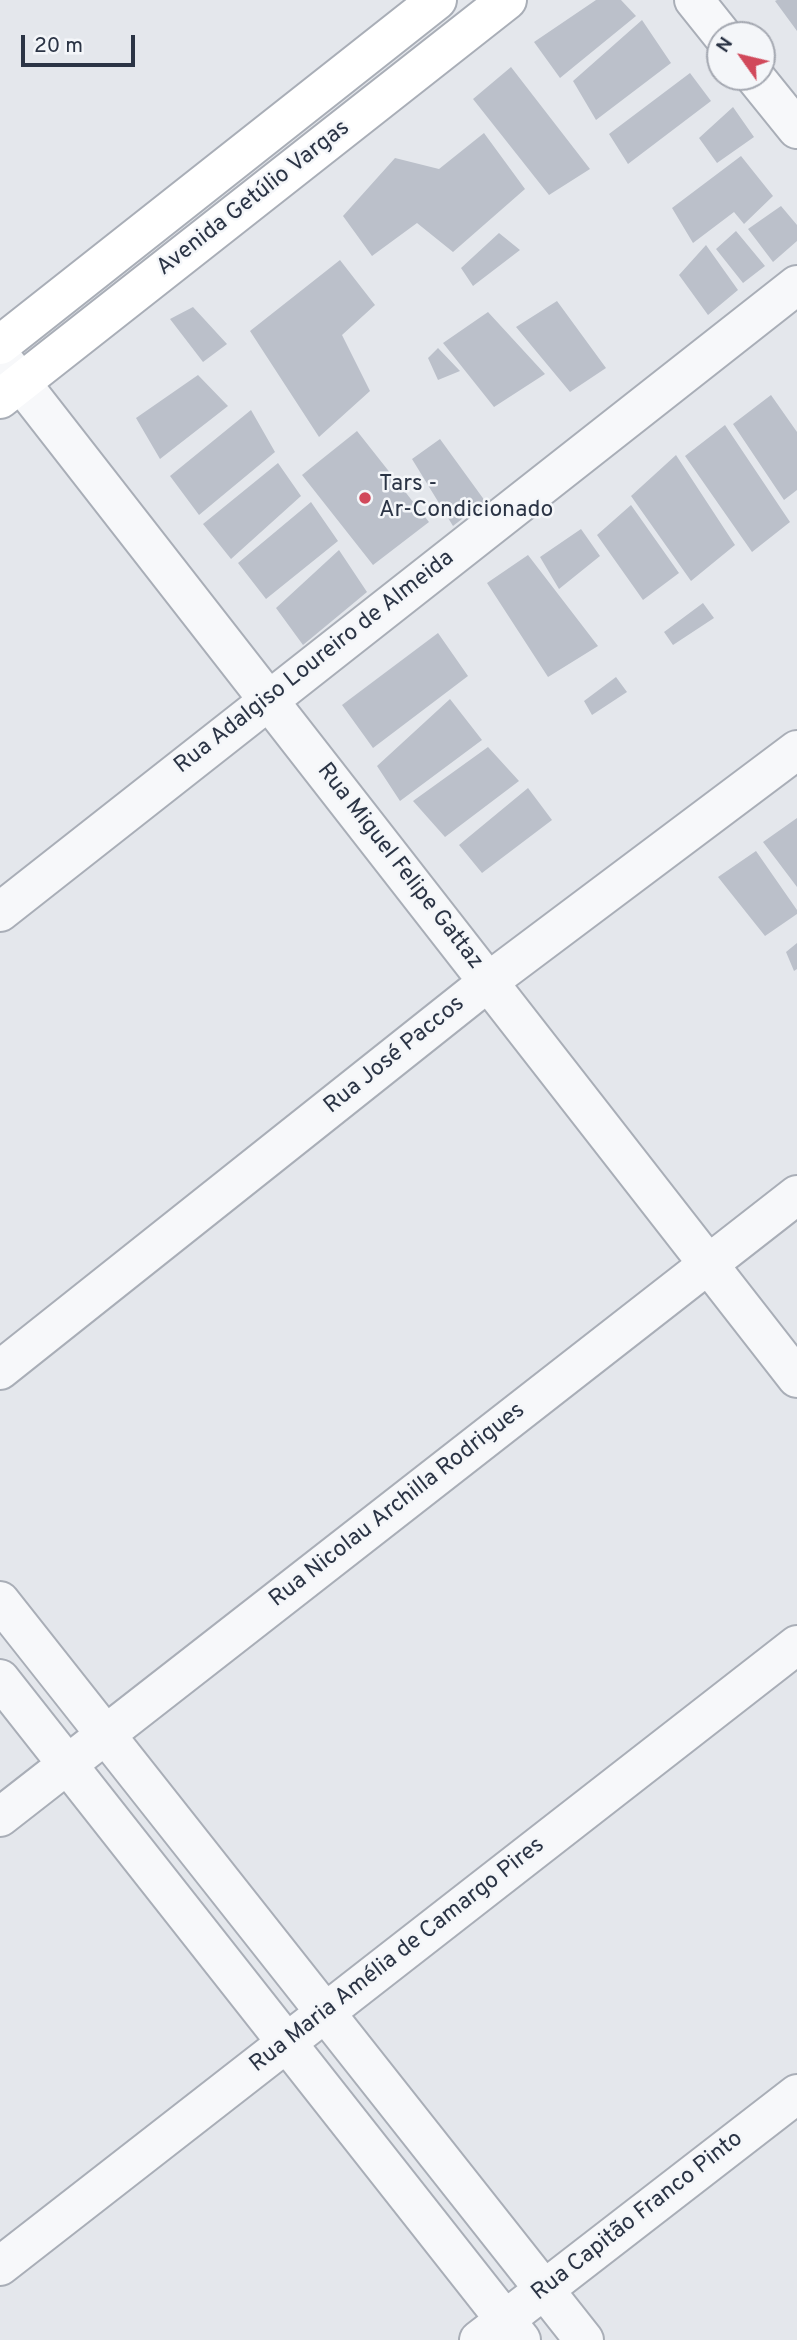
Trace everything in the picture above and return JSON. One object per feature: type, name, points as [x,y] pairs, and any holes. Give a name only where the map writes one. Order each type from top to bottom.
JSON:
[{"type":"street","name":"Avenida Getúlio Vargas","points":[[0,345],[437,0]]},
{"type":"street","name":"Avenida Getúlio Vargas","points":[[7,379],[507,0]]},
{"type":"street","points":[[694,0],[711,21]]},
{"type":"street","points":[[766,91],[797,129]]},
{"type":"street","name":"Rua Adalgiso Loureiro de Almeida","points":[[0,912],[797,285]]},
{"type":"street","name":"Rua Miguel Felipe Gattaz","points":[[7,379],[268,699],[797,1378]]},
{"type":"street","name":"Rua José Paccos","points":[[0,1370],[488,982],[797,750]]},
{"type":"street","name":"Rua Nicolau Archilla Rodrigues","points":[[0,1817],[797,1195]]},
{"type":"street","points":[[0,1601],[584,2340]]},
{"type":"street","name":"Rua Maria Amélia de Camargo Pires","points":[[0,2266],[797,1645]]},
{"type":"street","points":[[0,1679],[286,2044],[502,2334]]},
{"type":"street","name":"Rua Capitão Franco Pinto","points":[[502,2334],[544,2290],[797,2094]]},
{"type":"building","points":[[596,0],[621,0],[636,16],[560,78],[534,42]]},
{"type":"building","points":[[797,0],[797,31],[775,1]]},
{"type":"building","points":[[642,20],[671,63],[596,120],[573,81]]},
{"type":"building","points":[[511,67],[590,169],[549,195],[473,99]]},
{"type":"building","points":[[690,73],[711,101],[628,164],[609,134]]},
{"type":"building","points":[[733,107],[754,137],[717,163],[699,138]]},
{"type":"building","points":[[484,133],[525,189],[453,252],[417,223],[372,256],[343,216],[395,158],[439,169]]},
{"type":"building","points":[[741,156],[773,196],[744,224],[734,212],[693,243],[672,208]]},
{"type":"building","points":[[781,206],[797,225],[797,241],[773,262],[748,229]]},
{"type":"building","points":[[736,231],[765,266],[743,283],[716,249]]},
{"type":"building","points":[[499,233],[520,250],[473,286],[461,268]]},
{"type":"building","points":[[706,245],[738,290],[708,315],[679,275]]},
{"type":"building","points":[[340,260],[375,305],[342,335],[370,391],[319,437],[250,331]]},
{"type":"building","points":[[557,301],[606,368],[570,392],[516,327]]},
{"type":"building","points":[[193,307],[227,344],[203,362],[170,319]]},
{"type":"building","points":[[488,312],[545,374],[494,407],[443,343]]},
{"type":"building","points":[[438,348],[460,371],[438,380],[428,358]]},
{"type":"building","points":[[198,375],[228,406],[160,459],[136,418]]},
{"type":"building","points":[[771,395],[797,432],[797,490],[784,500],[733,424]]},
{"type":"building","points":[[251,410],[275,452],[199,515],[170,476]]},
{"type":"building","points":[[725,425],[790,522],[752,552],[685,456]]},
{"type":"building","name":"Tars - Ar-Condicionado","points":[[357,431],[429,522],[373,565],[302,475]]},
{"type":"building","points":[[440,439],[485,501],[453,526],[412,459]]},
{"type":"building","points":[[676,455],[735,545],[691,581],[631,496]]},
{"type":"building","points":[[278,463],[301,496],[231,559],[203,524]]},
{"type":"building","points":[[311,502],[338,541],[266,599],[238,563]]},
{"type":"building","points":[[631,505],[679,573],[643,600],[597,535]]},
{"type":"building","points":[[581,529],[600,556],[559,589],[540,557]]},
{"type":"building","points":[[339,550],[367,592],[303,645],[276,608]]},
{"type":"building","points":[[528,555],[598,646],[548,677],[487,583]]},
{"type":"building","points":[[703,603],[714,618],[673,645],[664,632]]},
{"type":"building","points":[[438,633],[468,676],[373,748],[342,705]]},
{"type":"building","points":[[616,677],[627,692],[592,715],[584,701]]},
{"type":"building","points":[[450,699],[482,740],[400,801],[377,766]]},
{"type":"building","points":[[488,747],[519,781],[445,837],[413,801]]},
{"type":"building","points":[[528,788],[552,820],[482,873],[459,845]]},
{"type":"building","points":[[797,818],[797,887],[763,842]]},
{"type":"building","points":[[756,851],[797,910],[797,914],[765,936],[718,877]]},
{"type":"building","points":[[797,943],[797,969],[794,971],[786,952]]},
{"type":"place","name":"Tars - Ar-Condicionado","points":[[365,498]]}]
